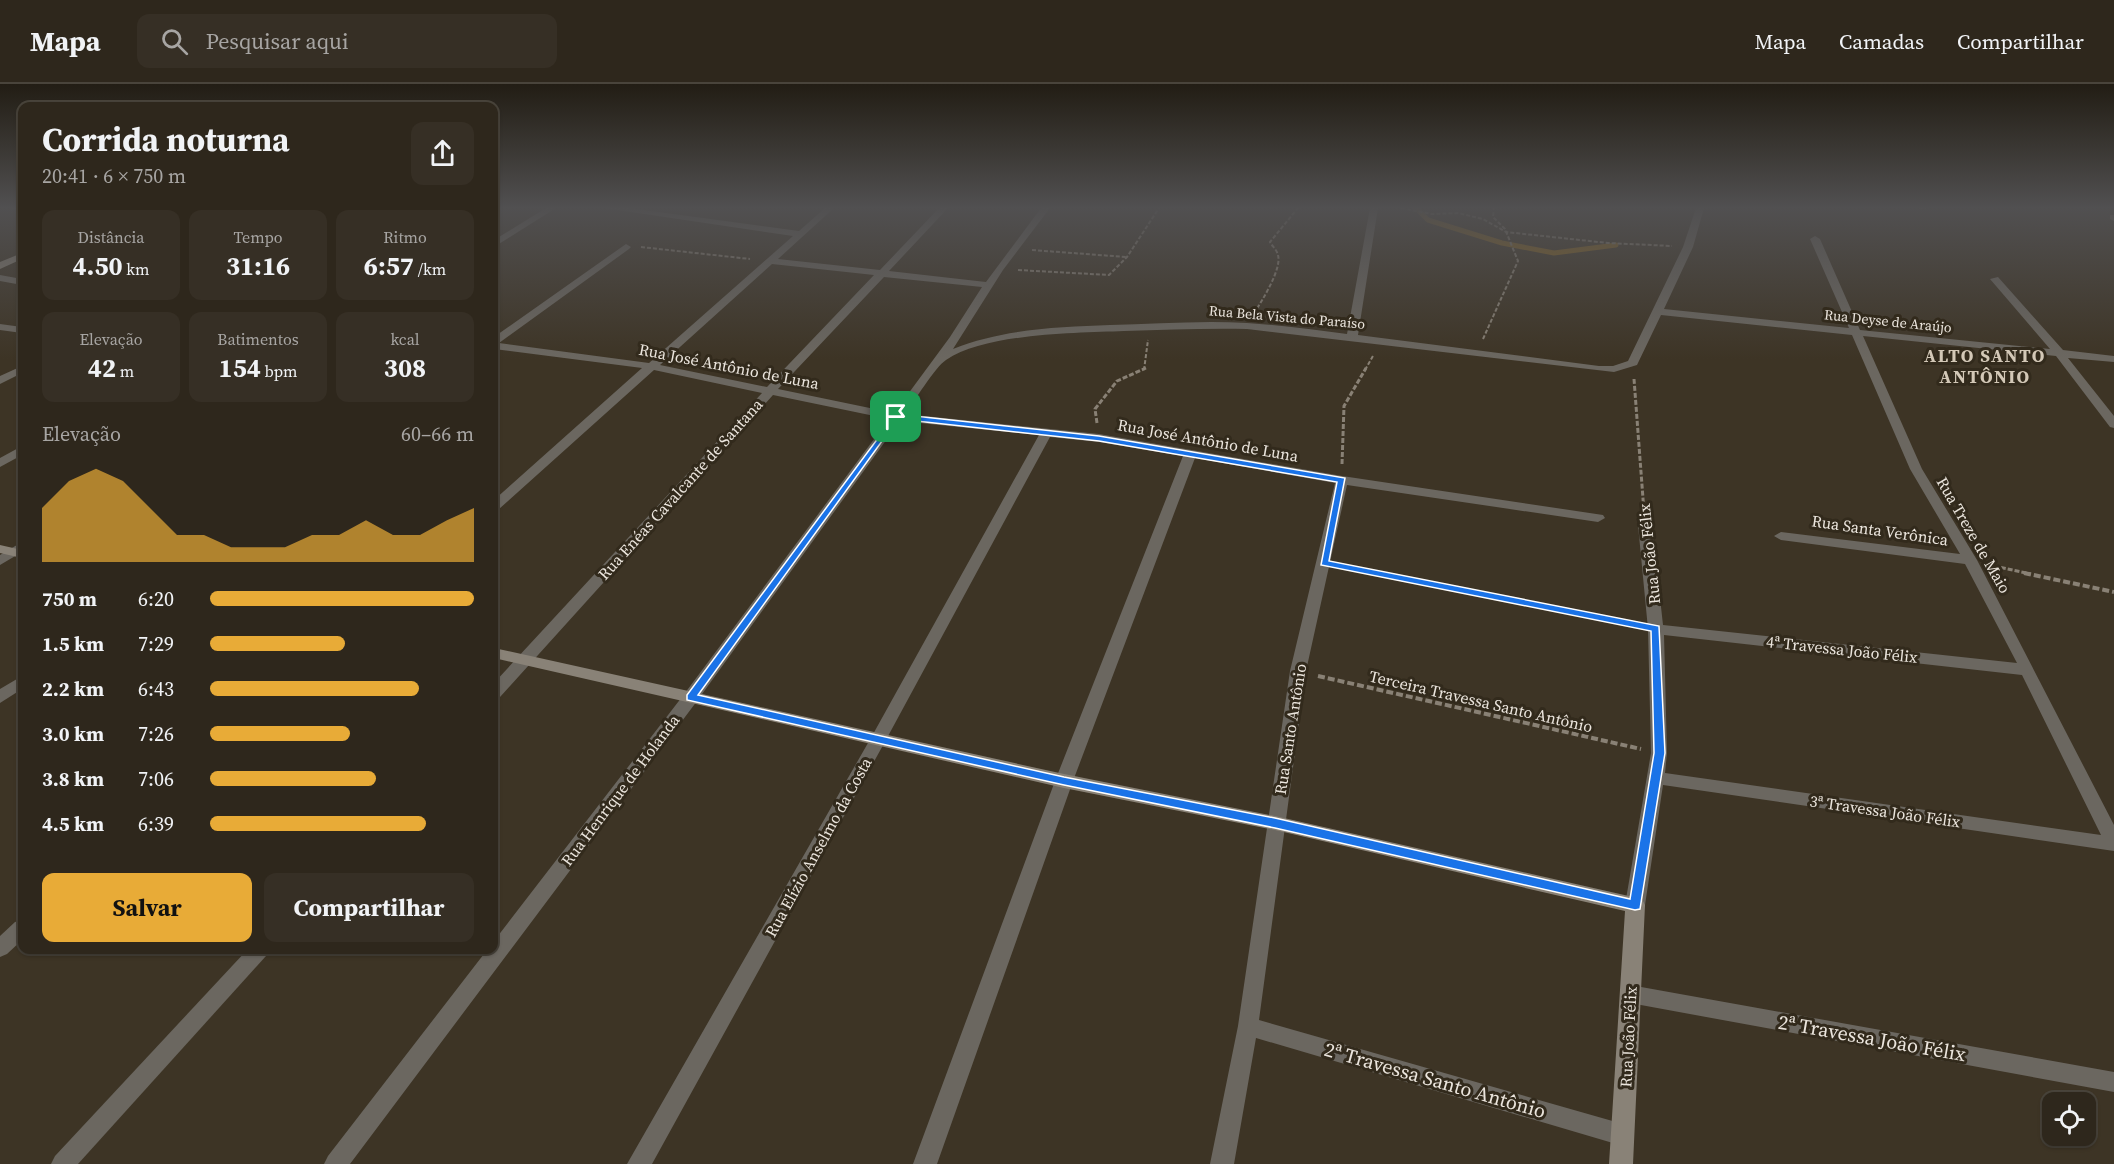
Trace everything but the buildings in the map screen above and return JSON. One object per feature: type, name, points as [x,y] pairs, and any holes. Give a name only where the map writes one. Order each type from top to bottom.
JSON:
[{"type":"street","points":[[2,264],[16,258]]},
{"type":"street","points":[[498,339],[610,258]]},
{"type":"street","points":[[498,502],[772,258]]},
{"type":"street","name":"Rua Enéas Cavalcante de Santana","points":[[498,689],[771,390],[897,258]]},
{"type":"street","name":"Rua Henrique de Holanda","points":[[498,951],[691,697],[940,358],[1008,258]]},
{"type":"street","points":[[1352,338],[1365,258]]},
{"type":"street","points":[[1633,363],[1683,258]]},
{"type":"street","name":"Rua Treze de Maio","points":[[1823,258],[1916,469],[1970,560],[2028,670],[2114,844]]},
{"type":"street","points":[[769,261],[989,285]]},
{"type":"street","points":[[0,278],[18,281]]},
{"type":"street","points":[[1995,279],[2059,353],[2114,424]]},
{"type":"street","name":"Rua Deyse de Araújo","points":[[1658,312],[2114,359]]},
{"type":"street","name":"Rua Bela Vista do Paraíso","points":[[940,358],[974,344],[1060,330],[1208,325],[1247,326],[1382,341],[1599,369],[1614,369],[1633,363]]},
{"type":"street","points":[[0,327],[18,329]]},
{"type":"street","name":"Rua José Antônio de Luna","points":[[498,347],[649,366],[896,417],[1099,438],[1342,480],[1598,518]]},
{"type":"street","points":[[0,381],[18,371]]},
{"type":"street","name":"Rua Elízio Anselmo da Costa","points":[[639,1164],[879,738],[1046,433]]},
{"type":"street","points":[[0,463],[18,452]]},
{"type":"street","points":[[925,1164],[1064,781],[1190,455]]},
{"type":"street","name":"Rua Santo Antônio","points":[[1222,1164],[1248,1026],[1298,671],[1342,480]]},
{"type":"street","name":"Rua João Félix","points":[[1621,1164],[1635,905],[1659,753],[1656,629],[1645,525]]},
{"type":"street","name":"Rua Santa Verônica","points":[[1781,536],[1970,560]]},
{"type":"street","points":[[0,561],[15,550]]},
{"type":"street","name":"4ª Travessa João Félix","points":[[1656,629],[2028,670]]},
{"type":"street","points":[[498,654],[1064,781],[1275,823],[1635,905]]},
{"type":"street","points":[[0,697],[18,684]]},
{"type":"street","name":"3ª Travessa João Félix","points":[[1656,778],[2114,844]]},
{"type":"street","points":[[0,948],[18,932]]},
{"type":"street","points":[[63,1164],[255,954]]},
{"type":"street","name":"Rua Henrique de Holanda","points":[[336,1164],[496,954]]},
{"type":"street","name":"2ª Travessa João Félix","points":[[1630,994],[2114,1082]]},
{"type":"street","name":"2ª Travessa Santo Antônio","points":[[1248,1026],[1623,1135]]},
{"type":"path","points":[[742,258],[769,261]]},
{"type":"path","points":[[999,270],[1109,275],[1126,258]]},
{"type":"path","points":[[1247,326],[1248,320],[1262,303],[1277,266],[1278,258]]},
{"type":"path","points":[[1477,353],[1518,261],[1517,258]]},
{"type":"path","points":[[1099,438],[1095,409],[1117,381],[1146,369],[1149,327]]},
{"type":"path","points":[[1342,480],[1344,406],[1382,341]]},
{"type":"path","name":"Rua João Félix","points":[[1633,363],[1645,525]]},
{"type":"path","points":[[1970,560],[2114,592]]},
{"type":"path","points":[[1324,563],[1656,629]]},
{"type":"path","name":"Terceira Travessa Santo Antônio","points":[[1298,671],[1659,753]]},
{"type":"district","name":"ALTO SANTO ANTÔNIO","points":[[1985,365]]},
{"type":"route","points":[[896,417],[1099,438],[1342,480],[1324,563],[1656,629],[1659,753],[1635,905],[1275,823],[1064,781],[691,697],[896,417]]}]
